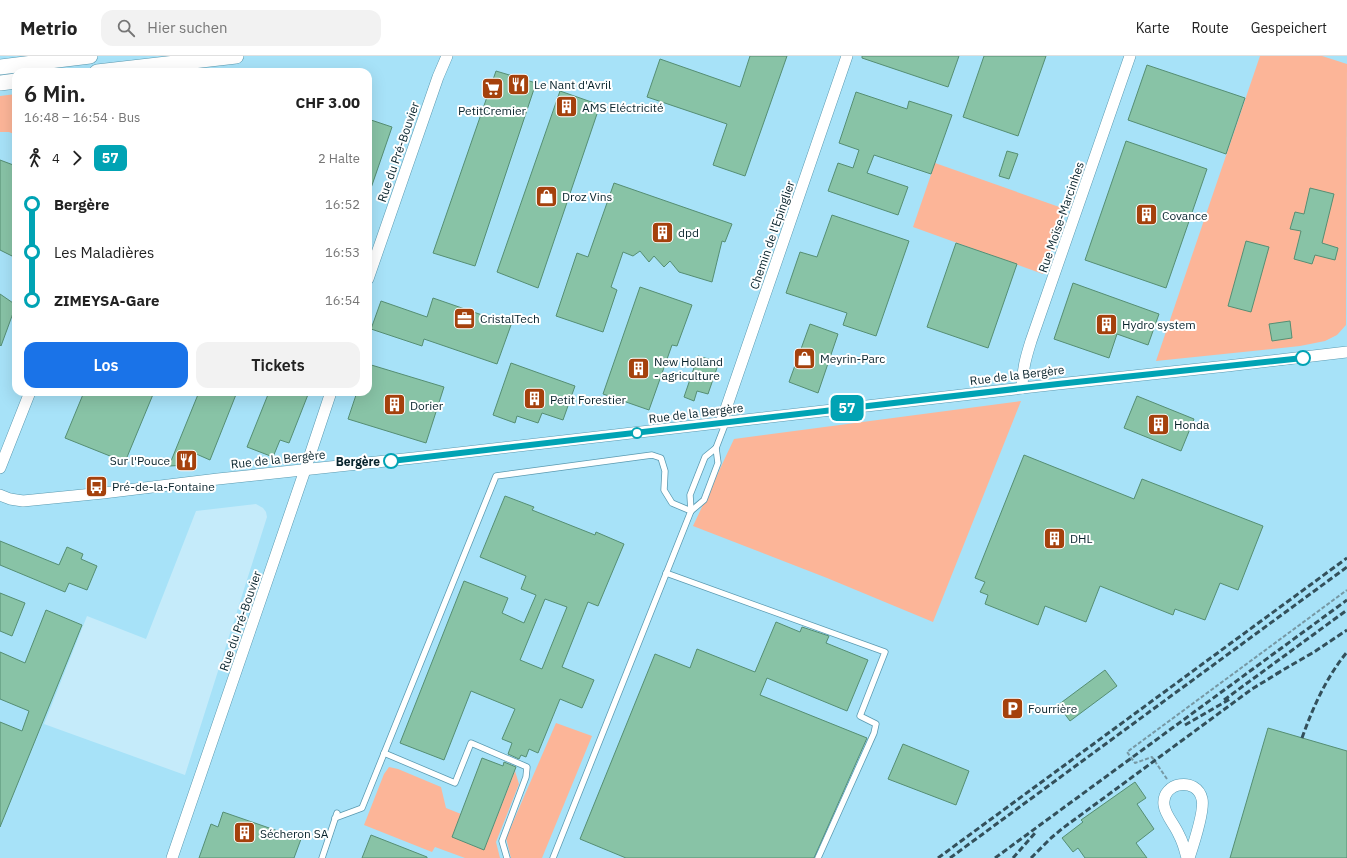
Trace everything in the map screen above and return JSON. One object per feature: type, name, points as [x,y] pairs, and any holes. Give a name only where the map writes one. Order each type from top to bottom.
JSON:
[{"type":"main road","points":[[0,68],[90,56]]},
{"type":"main road","points":[[173,68],[192,59],[236,56]]},
{"type":"main road","points":[[0,83],[12,82]]},
{"type":"street","points":[[149,68],[163,56]]},
{"type":"street","name":"Rue du Pré-Bouvier","points":[[372,268],[446,56]]},
{"type":"street","name":"Chemin de l'Epinglier","points":[[723,422],[847,56]]},
{"type":"street","name":"Rue Moïse-Marcinhes","points":[[1022,388],[1022,376],[1031,341],[1130,56]]},
{"type":"street","name":"Rue de la Bergère","points":[[0,495],[10,499],[23,501],[37,500],[1022,388],[1234,366],[1347,352]]},
{"type":"street","points":[[0,468],[28,396]]},
{"type":"street","name":"Rue du Pré-Bouvier","points":[[172,858],[330,396]]},
{"type":"street","points":[[1180,783],[1188,784],[1195,788],[1201,795],[1203,802],[1194,841],[1188,858],[1180,834],[1164,804],[1165,796],[1169,790],[1180,783]]},
{"type":"lane","points":[[691,511],[704,500],[718,463],[716,448],[723,422]]},
{"type":"lane","points":[[553,858],[691,511],[690,495],[705,457],[716,448]]},
{"type":"lane","points":[[322,858],[336,815],[362,808],[496,476],[652,455],[661,458],[665,471],[664,490],[672,504],[691,511]]},
{"type":"lane","points":[[666,574],[885,652],[860,716],[876,724],[874,733],[818,858]]},
{"type":"lane","points":[[384,753],[455,783],[471,743],[526,767],[526,777],[502,841],[507,858]]},
{"type":"path","points":[[1165,775],[1152,757],[1135,763],[1127,752],[1347,590]]},
{"type":"shaded area","points":[[0,56],[1347,56],[1347,858],[0,858]],"holes":[[[256,504],[263,508],[267,517],[185,775],[44,724],[87,616],[146,639],[196,511]]]},
{"type":"shaded area","points":[[1260,56],[1322,56],[1347,64],[1346,325],[1337,335],[1325,341],[1300,346],[1156,361]]},
{"type":"shaded area","points":[[12,94],[12,133],[0,132],[0,96]]},
{"type":"shaded area","points":[[935,163],[1065,209],[1043,274],[913,227]]},
{"type":"shaded area","points":[[1021,401],[933,622],[827,578],[693,526],[734,439]]},
{"type":"shaded area","points":[[556,723],[592,736],[542,858],[511,858],[506,838]]},
{"type":"shaded area","points":[[389,767],[398,769],[441,787],[446,808],[461,814],[452,837],[484,850],[515,771],[519,784],[496,842],[500,858],[465,858],[435,847],[432,852],[364,825],[384,774]]},
{"type":"building","points":[[750,56],[787,56],[745,176],[713,165],[727,124],[647,97],[660,59],[740,87]]},
{"type":"building","points":[[862,56],[959,56],[948,87],[862,58]]},
{"type":"building","points":[[984,56],[1046,56],[1018,136],[963,117]]},
{"type":"building","points":[[1147,65],[1245,98],[1226,154],[1128,120]]},
{"type":"building","points":[[496,71],[536,83],[475,266],[433,253]]},
{"type":"building","name":"Droz Vins","points":[[560,91],[600,105],[538,288],[497,272]]},
{"type":"building","points":[[856,92],[907,109],[909,101],[952,115],[931,174],[874,155],[867,173],[908,187],[898,215],[828,191],[838,163],[853,168],[859,150],[839,143]]},
{"type":"building","points":[[372,120],[392,127],[372,185]]},
{"type":"building","name":"Covance","points":[[1126,141],[1207,169],[1166,288],[1085,260]]},
{"type":"building","points":[[1007,151],[1018,154],[1009,179],[999,176]]},
{"type":"building","points":[[0,160],[12,164],[12,256],[0,250]]},
{"type":"building","name":"dpd","points":[[614,183],[732,224],[725,242],[722,241],[712,282],[679,272],[670,261],[664,267],[654,256],[649,262],[640,251],[633,256],[623,252],[611,287],[617,290],[603,332],[556,316],[577,253],[588,257]]},
{"type":"building","points":[[1310,188],[1334,194],[1322,243],[1338,248],[1335,260],[1315,255],[1312,264],[1294,259],[1301,231],[1290,229],[1295,212],[1304,214]]},
{"type":"building","points":[[832,215],[909,241],[876,336],[843,325],[847,313],[786,293],[800,252],[817,257]]},
{"type":"building","points":[[1246,241],[1269,247],[1251,312],[1228,306]]},
{"type":"building","points":[[956,243],[1017,264],[988,348],[927,327]]},
{"type":"building","name":"Hydro system","points":[[1073,283],[1159,314],[1148,345],[1117,334],[1109,358],[1054,339]]},
{"type":"building","name":"New Holland - agriculture","points":[[640,287],[692,305],[677,346],[672,345],[649,410],[603,394]]},
{"type":"building","points":[[0,294],[12,302],[12,316],[1,346]]},
{"type":"building","points":[[433,298],[511,325],[497,364],[424,339],[422,346],[372,329],[381,301],[427,317]]},
{"type":"building","points":[[1290,321],[1292,338],[1272,341],[1269,324]]},
{"type":"building","points":[[810,324],[838,334],[818,393],[789,382]]},
{"type":"building","points":[[698,356],[719,362],[708,394],[697,391],[694,401],[684,397]]},
{"type":"building","name":"Petit Forestier","points":[[511,363],[575,386],[563,420],[542,413],[538,423],[517,416],[515,423],[493,415]]},
{"type":"building","name":"Dorier","points":[[372,365],[444,387],[426,443],[348,419],[356,396],[372,396]]},
{"type":"building","points":[[82,396],[152,396],[125,462],[65,438]]},
{"type":"building","points":[[197,396],[235,396],[210,460],[194,453],[190,465],[169,466]]},
{"type":"building","points":[[267,396],[307,396],[289,443],[280,440],[273,457],[247,447]]},
{"type":"building","name":"Honda","points":[[1137,396],[1194,419],[1181,451],[1124,428]]},
{"type":"building","points":[[1024,455],[1134,499],[1142,479],[1263,526],[1238,590],[1220,583],[1205,620],[1175,609],[1173,615],[1100,586],[1086,622],[1045,606],[1038,625],[985,604],[988,595],[980,592],[985,582],[975,578]]},
{"type":"building","points":[[505,496],[534,507],[532,510],[595,535],[596,532],[624,544],[598,606],[588,602],[562,667],[594,680],[582,708],[560,699],[538,753],[529,749],[526,757],[521,755],[519,759],[508,754],[512,743],[502,739],[515,709],[471,691],[444,760],[400,743],[464,581],[508,598],[502,613],[524,623],[536,595],[521,589],[526,576],[480,557]],"holes":[[[545,599],[567,607],[542,669],[520,660]]]},
{"type":"building","points":[[0,541],[59,565],[67,547],[83,554],[81,559],[97,566],[87,590],[69,583],[65,592],[0,565]]},
{"type":"building","points":[[0,593],[25,603],[12,636],[0,631]]},
{"type":"building","points":[[46,610],[82,625],[0,827],[0,722],[22,731],[29,711],[0,699],[0,652],[25,663]]},
{"type":"building","points":[[776,622],[800,632],[802,627],[829,636],[826,643],[868,660],[847,711],[767,678],[760,695],[867,738],[814,858],[626,858],[580,839],[655,654],[690,668],[697,649],[755,672]]},
{"type":"building","points":[[1105,670],[1117,686],[1070,721],[1058,705]]},
{"type":"building","points":[[1268,728],[1347,751],[1347,858],[1230,858]]},
{"type":"building","points":[[903,744],[969,771],[956,805],[888,779]]},
{"type":"building","points":[[482,758],[503,766],[504,762],[516,767],[484,850],[452,837]]},
{"type":"building","points":[[1135,782],[1146,798],[1137,804],[1154,829],[1136,843],[1147,858],[1085,858],[1078,848],[1073,852],[1062,838],[1083,822],[1081,820]]},
{"type":"building","name":"Sécheron SA","points":[[223,812],[301,839],[294,858],[199,858],[211,824],[218,827]]},
{"type":"building","points":[[371,835],[427,857],[427,858],[362,858]]},
{"type":"railway","points":[[938,858],[1347,558]]},
{"type":"railway","points":[[950,858],[1347,567]]},
{"type":"railway","points":[[995,858],[1347,600]]},
{"type":"railway","points":[[1224,700],[1347,610]]},
{"type":"railway","points":[[1276,674],[1314,652],[1347,630]]},
{"type":"railway","points":[[1302,738],[1321,693],[1339,662],[1347,652]]},
{"type":"railway","points":[[1031,858],[1063,828],[1252,689],[1280,672]]},
{"type":"railway","points":[[1185,725],[1230,699]]},
{"type":"railway","points":[[1013,858],[1035,833]]},
{"type":"bus line","name":"57","points":[[391,461],[1058,384],[1303,358]]},
{"type":"place","name":"Le Nant d'Avril","points":[[518,84]]},
{"type":"place","name":"PetitCremier","points":[[492,89]]},
{"type":"place","name":"AMS Eléctricité","points":[[566,107]]},
{"type":"place","name":"Droz Vins","points":[[546,196]]},
{"type":"place","name":"Covance","points":[[1146,215]]},
{"type":"place","name":"dpd","points":[[662,232]]},
{"type":"place","name":"CristalTech","points":[[465,318]]},
{"type":"place","name":"Hydro system","points":[[1107,324]]},
{"type":"place","name":"Meyrin-Parc","points":[[805,358]]},
{"type":"place","name":"New Holland - agriculture","points":[[638,368]]},
{"type":"place","name":"Petit Forestier","points":[[534,399]]},
{"type":"place","name":"Dorier","points":[[395,405]]},
{"type":"place","name":"Honda","points":[[1159,424]]},
{"type":"place","name":"Sur l'Pouce","points":[[186,460]]},
{"type":"place","name":"Bergère","points":[[391,461]]},
{"type":"place","name":"Pré-de-la-Fontaine","points":[[96,486]]},
{"type":"place","name":"DHL","points":[[1054,538]]},
{"type":"place","name":"Fourrière","points":[[1012,708]]},
{"type":"place","name":"Sécheron SA","points":[[245,833]]}]
